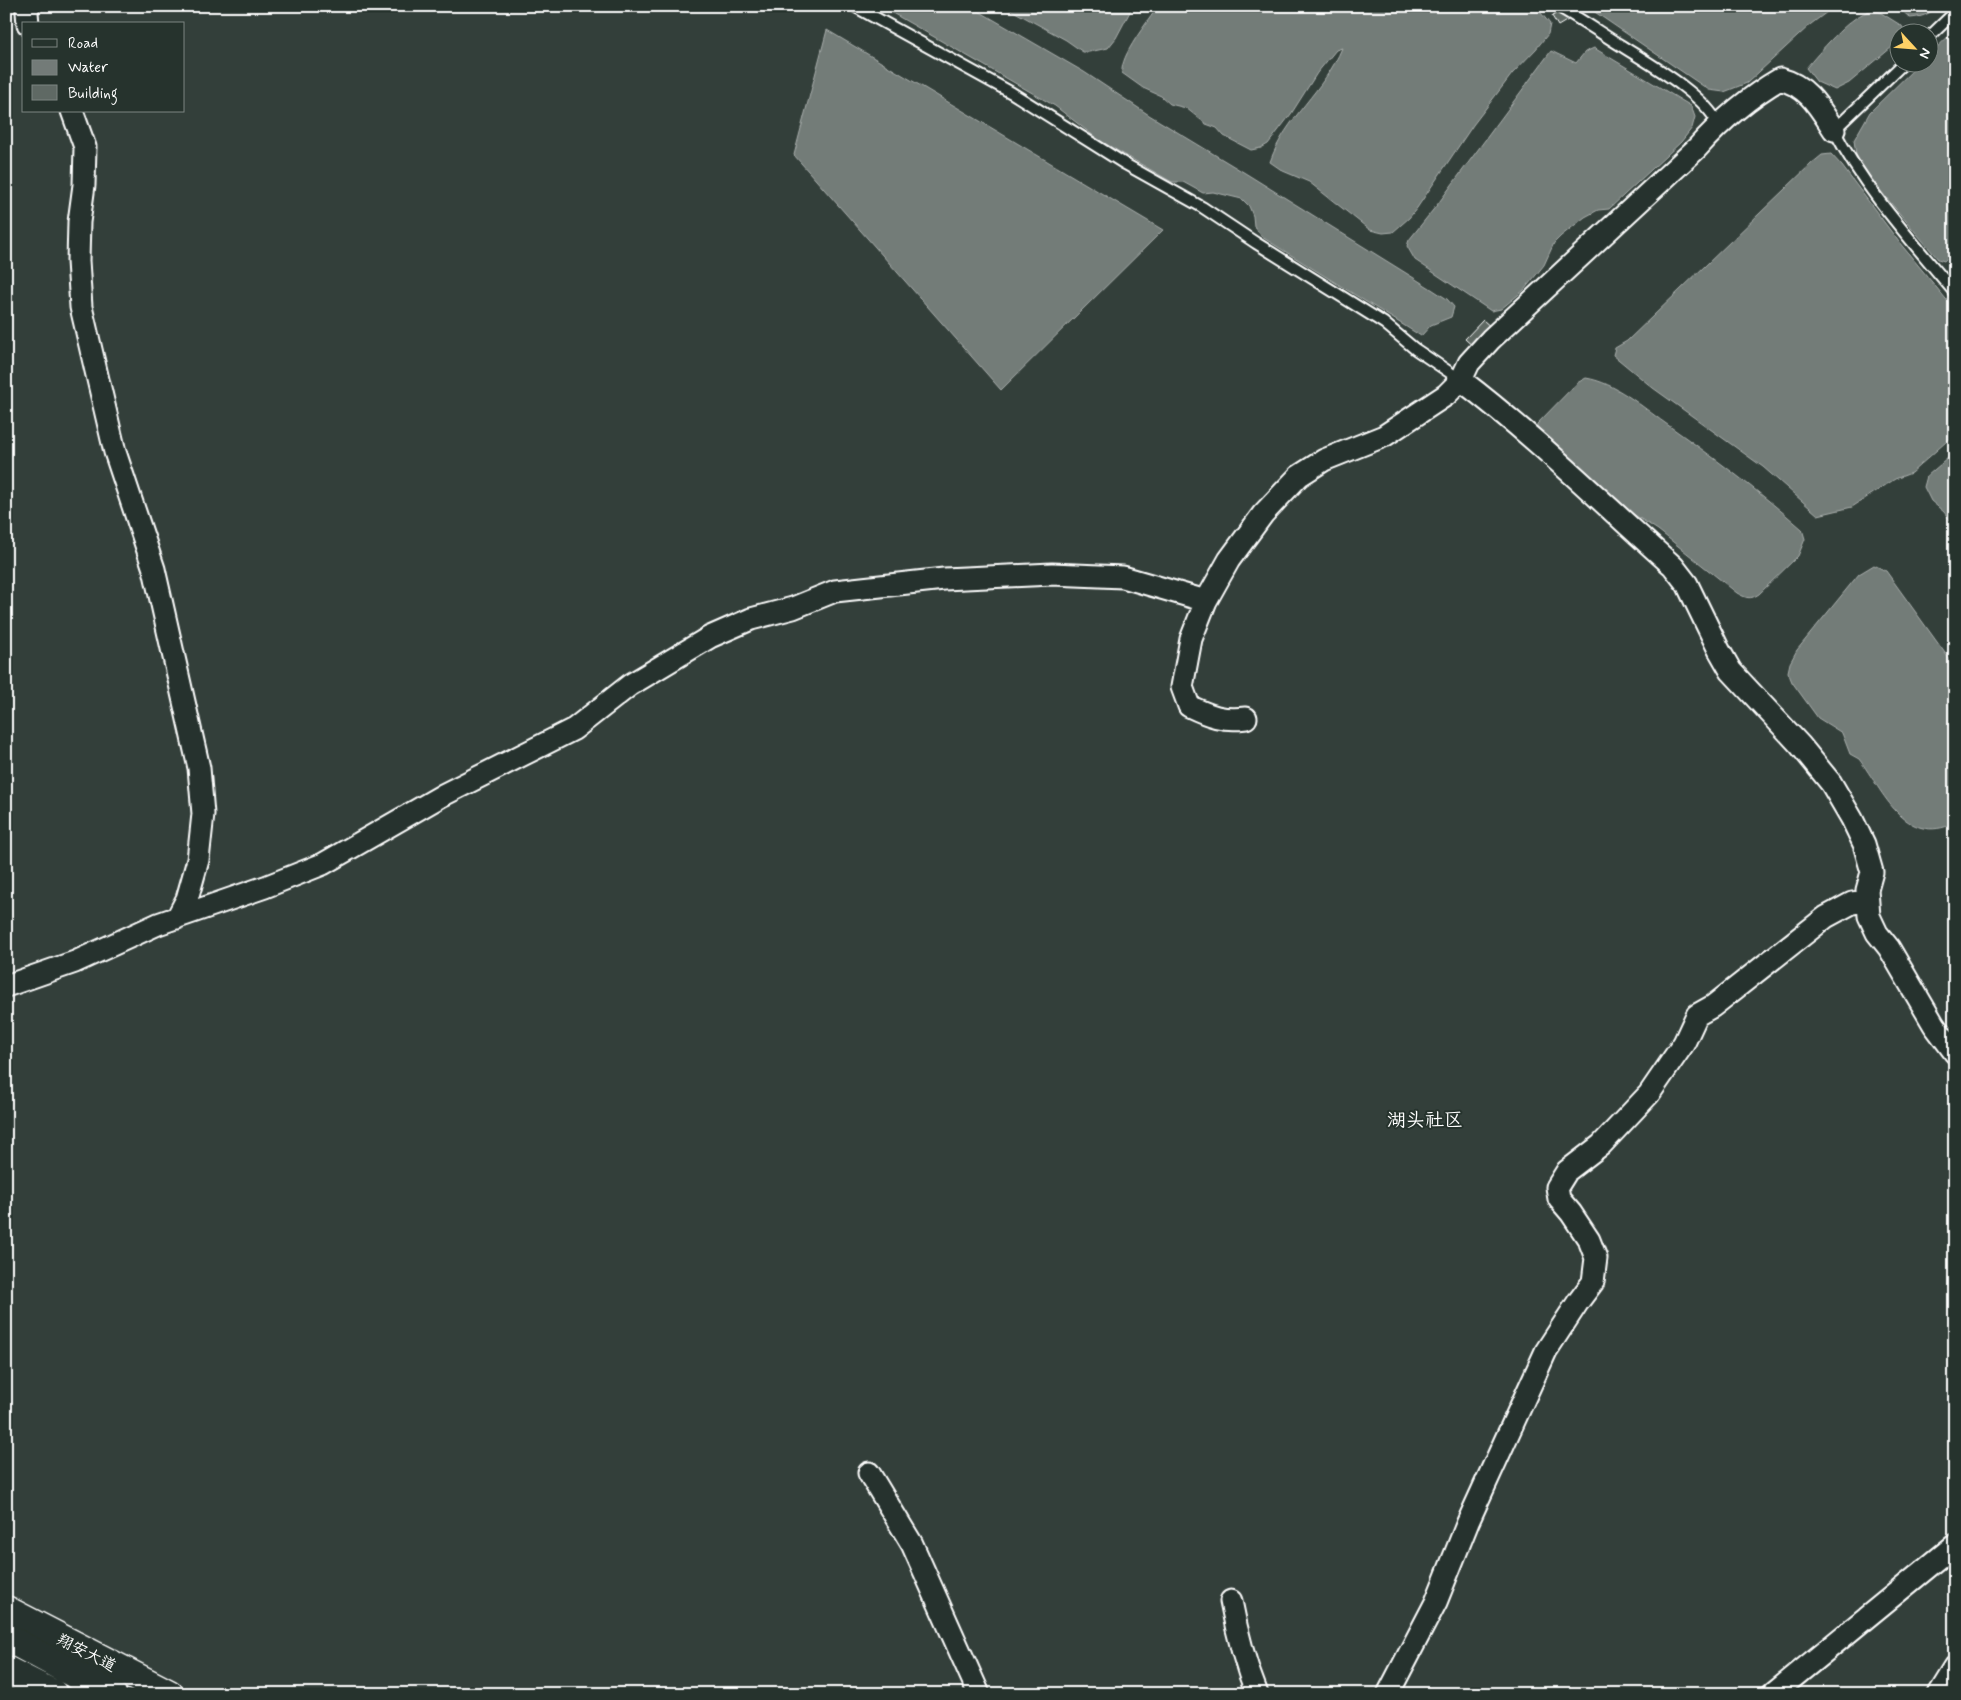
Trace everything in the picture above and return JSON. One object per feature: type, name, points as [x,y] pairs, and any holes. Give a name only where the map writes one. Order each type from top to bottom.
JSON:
[{"type":"main road","name":"翔安大道","points":[[6,1610],[168,1694]]},
{"type":"main road","points":[[6,1637],[112,1694]]},
{"type":"main road","points":[[6,1670],[53,1694]]},
{"type":"street","points":[[28,22],[27,12],[29,6]]},
{"type":"street","points":[[1246,718],[1228,720],[1209,715],[1189,706],[1182,687],[1192,638],[1206,601],[1229,560],[1263,514],[1299,476],[1324,460],[1384,436],[1446,395],[1460,380],[1469,363],[1491,339],[1697,148],[1718,124],[1750,98],[1780,79],[1802,87],[1815,101],[1834,130]]},
{"type":"street","points":[[72,112],[85,147],[78,262],[81,306],[115,452],[154,569],[199,768],[203,814],[198,860],[187,899],[177,918]]},
{"type":"street","points":[[1460,380],[1504,413],[1555,457],[1678,572],[1687,584],[1731,671],[1800,745],[1831,783],[1852,819],[1864,844],[1872,872],[1866,901],[1869,916],[1877,933],[1889,948],[1934,1025],[1955,1053]]},
{"type":"street","points":[[6,986],[76,962],[158,924],[323,864],[443,795],[574,728],[630,685],[710,637],[751,619],[793,608],[835,591],[944,579],[1052,574],[1123,578],[1206,601]]},
{"type":"street","points":[[1388,1694],[1436,1602],[1468,1522],[1546,1351],[1593,1282],[1596,1258],[1589,1240],[1559,1199],[1557,1187],[1567,1171],[1601,1145],[1650,1094],[1684,1043],[1697,1015],[1713,1006],[1826,917],[1852,903],[1866,901]]},
{"type":"street","points":[[869,1473],[912,1544],[959,1654],[979,1694]]},
{"type":"street","points":[[1773,1694],[1955,1545]]},
{"type":"street","points":[[1231,1600],[1235,1623],[1257,1694]]},
{"type":"street","points":[[1939,1694],[1955,1668]]},
{"type":"lane","points":[[854,6],[1012,93],[1125,164],[1202,207],[1384,323],[1415,349],[1460,380]]},
{"type":"lane","points":[[1558,6],[1664,73],[1702,102],[1714,114],[1718,124]]},
{"type":"lane","points":[[1938,28],[1955,12]]},
{"type":"lane","points":[[1895,72],[1834,130],[1846,152],[1887,212],[1955,293]]},
{"type":"water","points":[[880,6],[970,6],[1084,72],[1149,115],[1430,288],[1447,299],[1454,307],[1451,317],[1431,325],[1421,336],[1262,237],[1254,226],[1249,206],[1242,199],[1213,192],[1203,193],[1183,182],[1172,182],[1099,140],[1055,106]]},
{"type":"water","points":[[1004,6],[1133,6],[1116,38],[1108,48],[1083,52],[1066,40]]},
{"type":"water","points":[[1158,6],[1532,6],[1550,24],[1548,34],[1512,74],[1473,125],[1417,208],[1393,232],[1383,233],[1370,230],[1309,182],[1283,171],[1270,162],[1285,132],[1326,77],[1342,48],[1336,50],[1317,73],[1291,114],[1268,144],[1251,150],[1224,136],[1217,128],[1206,124],[1186,108],[1170,104],[1161,96],[1143,88],[1122,73],[1125,57]]},
{"type":"water","points":[[1586,6],[1835,6],[1811,24],[1747,83],[1724,92],[1709,90]]},
{"type":"water","points":[[1897,6],[1937,6],[1925,15],[1910,18]]},
{"type":"water","points":[[1871,11],[1878,11],[1896,22],[1888,22],[1888,50],[1849,83],[1835,90],[1817,82],[1806,68],[1851,21]]},
{"type":"water","points":[[827,30],[1163,230],[1001,390],[794,155]]},
{"type":"water","points":[[1955,30],[1955,251],[1944,261],[1938,259],[1863,170],[1856,155],[1854,140],[1870,112],[1911,72],[1938,72],[1938,46]]},
{"type":"water","points":[[1594,48],[1691,106],[1695,117],[1692,128],[1681,142],[1609,209],[1598,210],[1585,217],[1561,236],[1554,243],[1544,265],[1524,290],[1501,309],[1491,311],[1415,260],[1407,246],[1409,240],[1551,51],[1576,63],[1585,52]]},
{"type":"water","points":[[1831,154],[1899,242],[1955,310],[1955,434],[1911,473],[1895,479],[1852,507],[1818,515],[1763,467],[1653,388],[1613,355],[1615,348],[1627,341],[1811,164],[1822,155]]},
{"type":"water","points":[[1586,378],[1608,385],[1628,396],[1718,461],[1786,515],[1802,529],[1805,539],[1798,556],[1759,594],[1750,598],[1746,597],[1737,593],[1658,530],[1633,514],[1537,430],[1537,424],[1577,383]]},
{"type":"water","points":[[1955,452],[1955,527],[1944,512],[1931,501],[1924,487],[1927,476]]},
{"type":"water","points":[[1874,565],[1886,571],[1955,667],[1955,823],[1937,828],[1922,828],[1909,822],[1897,812],[1859,759],[1850,754],[1842,733],[1818,718],[1792,682],[1788,672],[1790,663],[1797,650],[1859,574]]},
{"type":"building","points":[[1563,10],[1568,20],[1558,26],[1552,16]]},
{"type":"building","points":[[1483,320],[1493,329],[1475,348],[1465,339]]},
{"type":"district","name":"湖头社区","points":[[1425,1119]]}]
